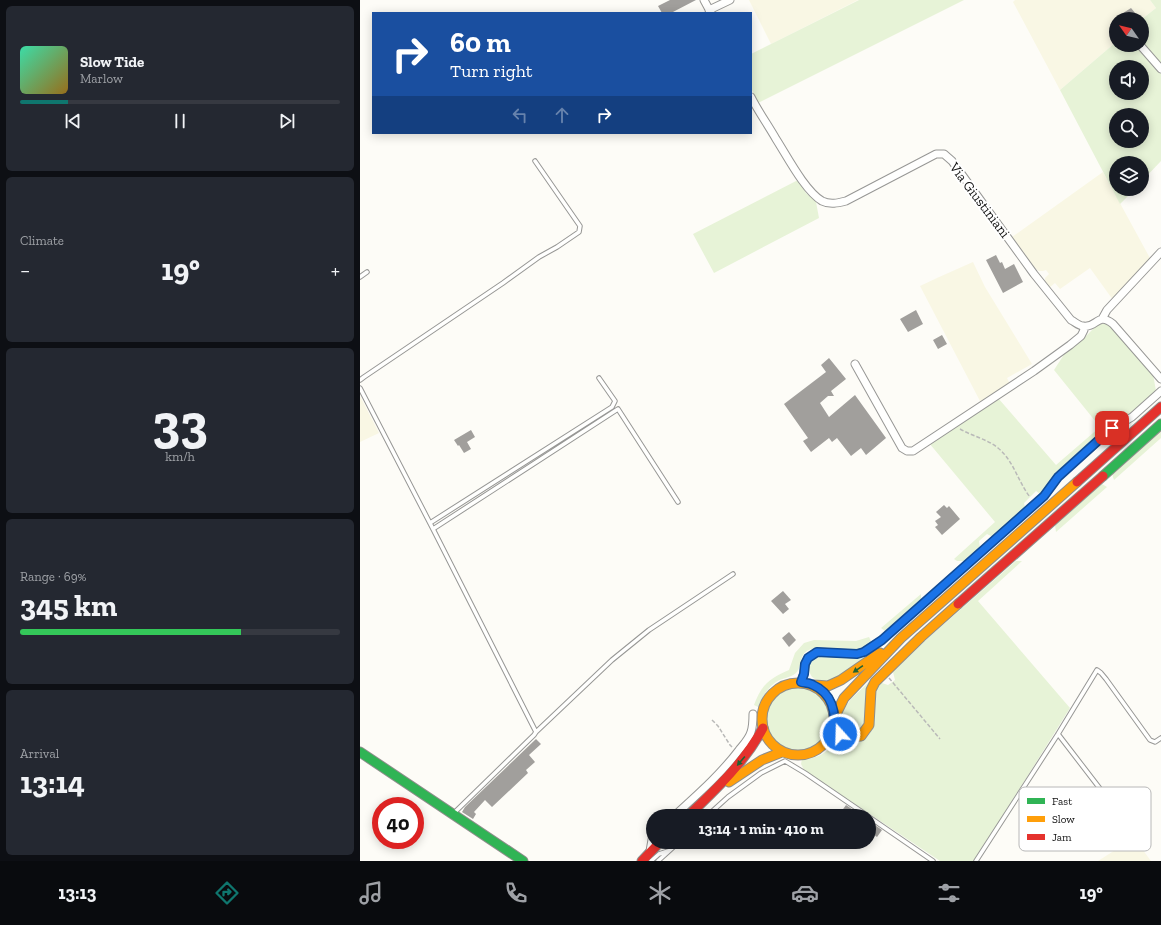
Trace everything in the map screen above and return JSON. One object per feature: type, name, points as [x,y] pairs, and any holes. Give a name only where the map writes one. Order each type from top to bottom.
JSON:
[{"type":"main road","points":[[835,716],[844,698],[901,638],[1161,407]]},
{"type":"main road","points":[[833,731],[854,738],[861,736],[869,725],[872,690],[875,682],[884,672],[921,636],[1161,424]]},
{"type":"main road","points":[[813,685],[828,697],[833,706],[835,723],[833,731],[827,742],[818,750],[806,755],[794,755],[782,752],[770,742],[763,728],[762,717],[764,706],[770,696],[779,688],[789,683],[801,682],[813,685],[828,686],[842,680],[901,638]]},
{"type":"main road","points":[[695,809],[734,770],[748,753],[763,728]]},
{"type":"main road","points":[[360,752],[523,861]]},
{"type":"main road","points":[[709,796],[762,760],[782,752]]},
{"type":"main road","points":[[642,861],[650,851]]},
{"type":"street","points":[[704,0],[710,12],[730,0]]},
{"type":"street","points":[[1146,52],[1161,69]]},
{"type":"street","name":"Via Giustiniani","points":[[752,99],[809,190],[823,201],[838,204],[846,201],[936,154],[944,154],[952,161],[1052,297],[1071,320],[1084,326]]},
{"type":"street","points":[[855,364],[902,448],[907,452],[913,451],[1034,371],[1070,345],[1081,336],[1084,326],[1090,326],[1102,319],[1107,310],[1161,252]]},
{"type":"street","points":[[1102,319],[1108,320],[1113,324],[1161,379]]},
{"type":"street","points":[[801,682],[808,658],[817,652],[857,654],[864,652],[882,640],[1036,504],[1058,477],[1112,428],[1132,417],[1161,391]]},
{"type":"street","points":[[682,809],[718,775],[751,734],[753,714]]},
{"type":"lane","points":[[360,380],[504,283],[539,257],[579,232],[580,226],[574,216],[535,161]]},
{"type":"lane","points":[[360,277],[367,272]]},
{"type":"lane","points":[[430,523],[612,407],[614,401],[600,378]]},
{"type":"lane","points":[[360,388],[434,529],[536,732]]},
{"type":"lane","points":[[434,529],[618,409],[678,502]]},
{"type":"lane","points":[[453,813],[612,660],[649,630],[733,574]]},
{"type":"lane","points":[[1024,787],[1097,670],[1106,679],[1150,740],[1155,742],[1161,738]]},
{"type":"lane","points":[[1058,734],[1099,787]]},
{"type":"lane","points":[[715,809],[728,797],[762,773],[785,762],[806,773],[858,809]]},
{"type":"lane","points":[[982,861],[977,860],[1019,795]]},
{"type":"lane","points":[[876,822],[933,861]]},
{"type":"lane","points":[[651,861],[659,854],[669,851]]},
{"type":"lane","points":[[658,861],[669,851]]},
{"type":"path","points":[[953,425],[988,441],[999,449],[1006,456],[1026,492],[1036,504]]},
{"type":"path","points":[[884,672],[940,739]]},
{"type":"path","points":[[712,720],[718,726],[730,745],[738,751]]},
{"type":"shaded area","points":[[749,0],[858,0],[771,44]]},
{"type":"shaded area","points":[[1015,0],[1150,0],[1156,8],[1149,14],[1149,12],[1109,12],[1109,48],[1060,90],[1013,2]]},
{"type":"shaded area","points":[[1103,172],[1109,183],[1109,196],[1116,196],[1151,260],[1113,300],[1090,268],[1060,289],[1055,283],[1049,288],[1045,282],[1045,278],[1049,274],[1046,270],[1039,271],[1035,268],[1012,237]]},
{"type":"shaded area","points":[[973,262],[985,287],[1032,364],[1007,378],[1010,384],[981,403],[920,286]]},
{"type":"shaded area","points":[[360,396],[379,433],[360,442]]},
{"type":"shaded area","points":[[1114,851],[1144,851],[1151,861],[1098,861]]},
{"type":"green space","points":[[859,0],[964,0],[758,103],[752,90],[752,54]]},
{"type":"green space","points":[[1150,0],[1161,0],[1161,65],[1149,50],[1149,14],[1156,8]]},
{"type":"green space","points":[[1109,48],[1109,52],[1142,52],[1149,60],[1109,60],[1109,100],[1149,100],[1149,60],[1161,74],[1161,161],[1149,174],[1149,156],[1109,156],[1109,183],[1060,90]]},
{"type":"green space","points":[[798,180],[806,193],[816,202],[819,218],[714,273],[693,234]]},
{"type":"green space","points":[[1116,196],[1128,196],[1120,204]]},
{"type":"green space","points":[[1107,324],[1110,326],[1153,374],[1156,391],[1129,414],[1116,422],[1056,473],[1040,494],[1036,491],[1024,503],[1025,507],[993,537],[987,534],[979,541],[980,548],[964,561],[957,561],[954,559],[995,522],[929,443],[998,398],[1056,465],[1100,427],[1054,370],[1065,353],[1082,340],[1097,325]]},
{"type":"green space","points":[[1161,431],[1161,438],[1114,480],[1112,474]]},
{"type":"green space","points":[[1102,484],[1107,487],[1056,532],[1055,525]]},
{"type":"green space","points":[[1016,561],[1022,561],[978,601],[1070,708],[973,861],[940,861],[876,818],[876,809],[862,809],[804,770],[801,764],[802,759],[814,758],[821,755],[839,740],[842,739],[857,742],[866,738],[870,734],[873,721],[874,694],[879,682],[888,685],[895,680],[893,672],[928,638]]},
{"type":"green space","points":[[921,594],[921,600],[885,631],[881,628]]},
{"type":"green space","points":[[869,637],[872,643],[861,649],[849,650],[818,648],[807,651],[802,656],[800,666],[796,673],[773,684],[765,693],[758,707],[754,705],[763,687],[771,679],[789,670],[795,653],[804,643],[814,640],[856,641]]},
{"type":"green space","points":[[822,656],[866,657],[847,671],[825,681],[812,677],[809,670],[809,666],[812,661]]},
{"type":"green space","points":[[870,681],[865,723],[859,732],[855,733],[845,731],[840,725],[846,706],[851,699]]},
{"type":"green space","points":[[798,686],[816,692],[824,700],[830,718],[824,736],[816,744],[798,750],[780,744],[772,736],[766,718],[772,700],[780,692]]},
{"type":"building","points":[[670,0],[696,0],[673,12],[661,12],[658,6]]},
{"type":"building","points":[[1131,8],[1134,12],[1125,12]]},
{"type":"building","points":[[996,255],[1000,263],[1002,262],[1005,269],[1014,264],[1023,282],[1003,293],[986,260]]},
{"type":"building","points":[[916,310],[923,324],[908,332],[900,319]]},
{"type":"building","points":[[942,335],[947,344],[938,349],[933,340]]},
{"type":"building","points":[[829,358],[846,379],[831,391],[834,396],[828,396],[820,403],[829,417],[855,395],[886,438],[866,455],[861,448],[851,456],[837,438],[832,442],[829,438],[811,452],[803,441],[808,438],[784,404],[826,372],[821,365]]},
{"type":"building","points":[[471,430],[475,437],[467,442],[471,449],[464,453],[454,440]]},
{"type":"building","points":[[944,505],[947,508],[949,506],[960,519],[942,535],[935,527],[938,525],[935,521],[941,517],[936,512]]},
{"type":"building","points":[[783,591],[791,600],[785,604],[789,609],[783,614],[771,601]]},
{"type":"building","points":[[789,632],[796,640],[789,647],[782,638]]},
{"type":"building","points":[[536,739],[541,744],[529,755],[535,762],[526,770],[528,773],[492,807],[485,800],[474,812],[476,814],[473,819],[462,812],[465,807]]},
{"type":"building","points":[[846,805],[852,809],[843,809]]},
{"type":"building","points":[[876,826],[882,830],[877,837],[876,836]]},
{"type":"traffic: fast","points":[[1103,476],[1161,424]]},
{"type":"traffic: fast","points":[[360,752],[523,861]]},
{"type":"traffic: slow","points":[[835,716],[844,698],[901,638],[1077,482]]},
{"type":"traffic: slow","points":[[833,731],[850,736],[861,736],[869,725],[871,690],[875,682],[921,637],[958,604]]},
{"type":"traffic: slow","points":[[814,685],[828,686],[841,680],[880,653]]},
{"type":"traffic: slow","points":[[791,683],[805,683],[812,685],[824,693],[832,705],[834,719],[832,733],[824,745],[812,753],[805,755],[791,755],[784,753],[772,745],[764,733],[762,726],[762,712],[764,705],[772,693],[784,685],[791,683]]},
{"type":"traffic: slow","points":[[729,782],[762,760],[782,752]]},
{"type":"traffic: jam","points":[[1077,482],[1161,407]]},
{"type":"traffic: jam","points":[[958,604],[1103,476]]},
{"type":"traffic: jam","points":[[695,809],[719,786],[738,764],[763,728]]},
{"type":"traffic: jam","points":[[642,861],[653,849]]},
{"type":"route","points":[[840,734],[833,731],[835,716],[833,706],[828,697],[813,685],[801,682],[808,658],[817,652],[857,654],[864,652],[882,640],[1044,496],[1058,477],[1112,428]]}]
